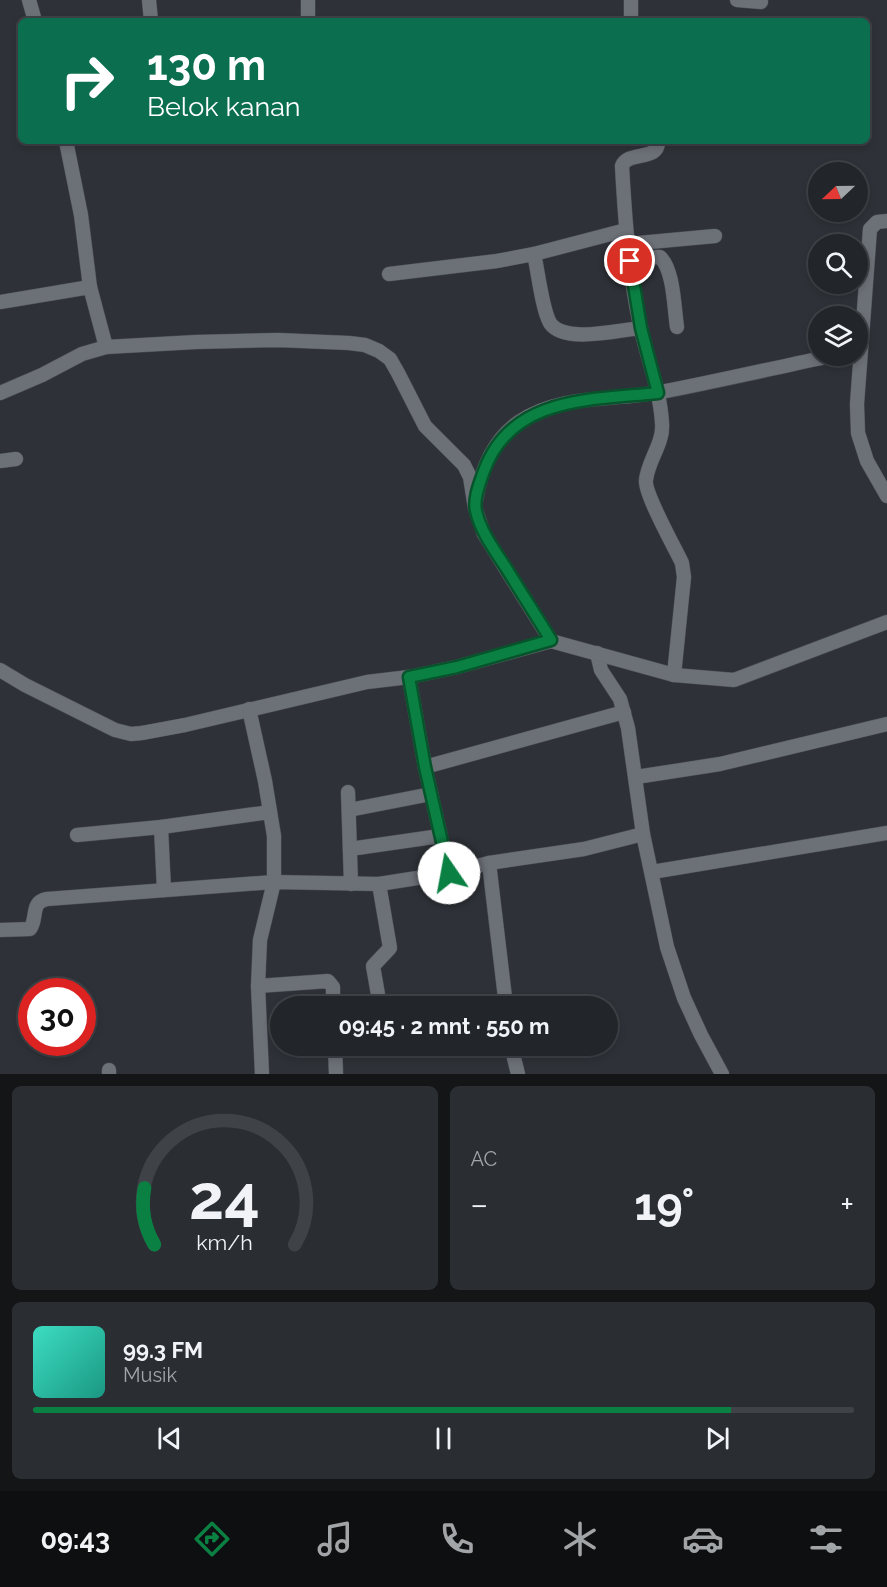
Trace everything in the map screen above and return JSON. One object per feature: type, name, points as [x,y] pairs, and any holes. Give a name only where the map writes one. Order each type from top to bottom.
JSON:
[{"type":"street","points":[[29,0],[34,18]]},
{"type":"street","points":[[149,0],[151,18]]},
{"type":"street","points":[[308,0],[308,18]]},
{"type":"street","points":[[631,0],[631,18]]},
{"type":"street","points":[[737,0],[761,2]]},
{"type":"street","points":[[67,144],[81,215],[90,287],[106,348]]},
{"type":"street","points":[[658,144],[654,152],[623,162],[630,261],[641,328],[658,393],[663,425],[645,481],[682,563],[683,570],[682,610],[674,675]]},
{"type":"street","points":[[864,306],[870,229],[877,222],[887,221]]},
{"type":"street","points":[[389,274],[497,261],[627,237],[715,236]]},
{"type":"street","points":[[534,254],[549,321],[555,328],[576,335],[641,328]]},
{"type":"street","points":[[630,261],[660,257],[665,262],[670,278],[677,327]]},
{"type":"street","points":[[0,302],[90,287]]},
{"type":"street","points":[[0,393],[82,354],[106,348],[196,342],[278,340],[349,343],[365,345],[379,351],[390,359],[398,372],[425,426],[464,465],[470,477],[475,508],[484,534],[551,640]]},
{"type":"street","points":[[475,508],[479,484],[488,460],[500,440],[525,419],[547,408],[578,401],[658,393],[808,361]]},
{"type":"street","points":[[859,366],[858,433],[867,461],[887,496]]},
{"type":"street","points":[[0,461],[16,459]]},
{"type":"street","points":[[0,670],[115,730],[130,734],[174,728],[367,682],[409,677],[457,667],[551,640],[674,675],[734,680],[887,622]]},
{"type":"street","points":[[597,653],[601,670],[616,693],[624,712],[636,777],[643,834],[667,947],[701,1035],[722,1074]]},
{"type":"street","points":[[409,677],[425,767],[449,873]]},
{"type":"street","points":[[249,709],[274,836],[274,882],[260,940],[258,986],[262,1074]]},
{"type":"street","points":[[425,767],[624,712]]},
{"type":"street","points":[[636,777],[720,764],[887,724]]},
{"type":"street","points":[[348,792],[351,884]]},
{"type":"street","points":[[350,810],[431,794]]},
{"type":"street","points":[[77,835],[161,827],[270,812]]},
{"type":"street","points":[[161,827],[164,890]]},
{"type":"street","points":[[652,872],[887,832]]},
{"type":"street","points":[[0,930],[30,929],[34,923],[35,907],[42,900],[274,882],[379,884],[449,873],[489,863],[584,849],[643,834]]},
{"type":"street","points":[[350,849],[440,836]]},
{"type":"street","points":[[489,863],[505,996]]},
{"type":"street","points":[[378,996],[373,966],[390,948],[379,884]]},
{"type":"street","points":[[258,986],[328,981],[333,987],[333,996]]},
{"type":"street","points":[[335,1056],[336,1074]]},
{"type":"street","points":[[514,1056],[518,1074]]},
{"type":"route","points":[[449,873],[425,767],[409,677],[457,667],[551,640],[484,534],[475,508],[479,484],[488,460],[500,440],[517,424],[533,414],[547,408],[578,401],[658,393],[636,305],[630,261]]}]
